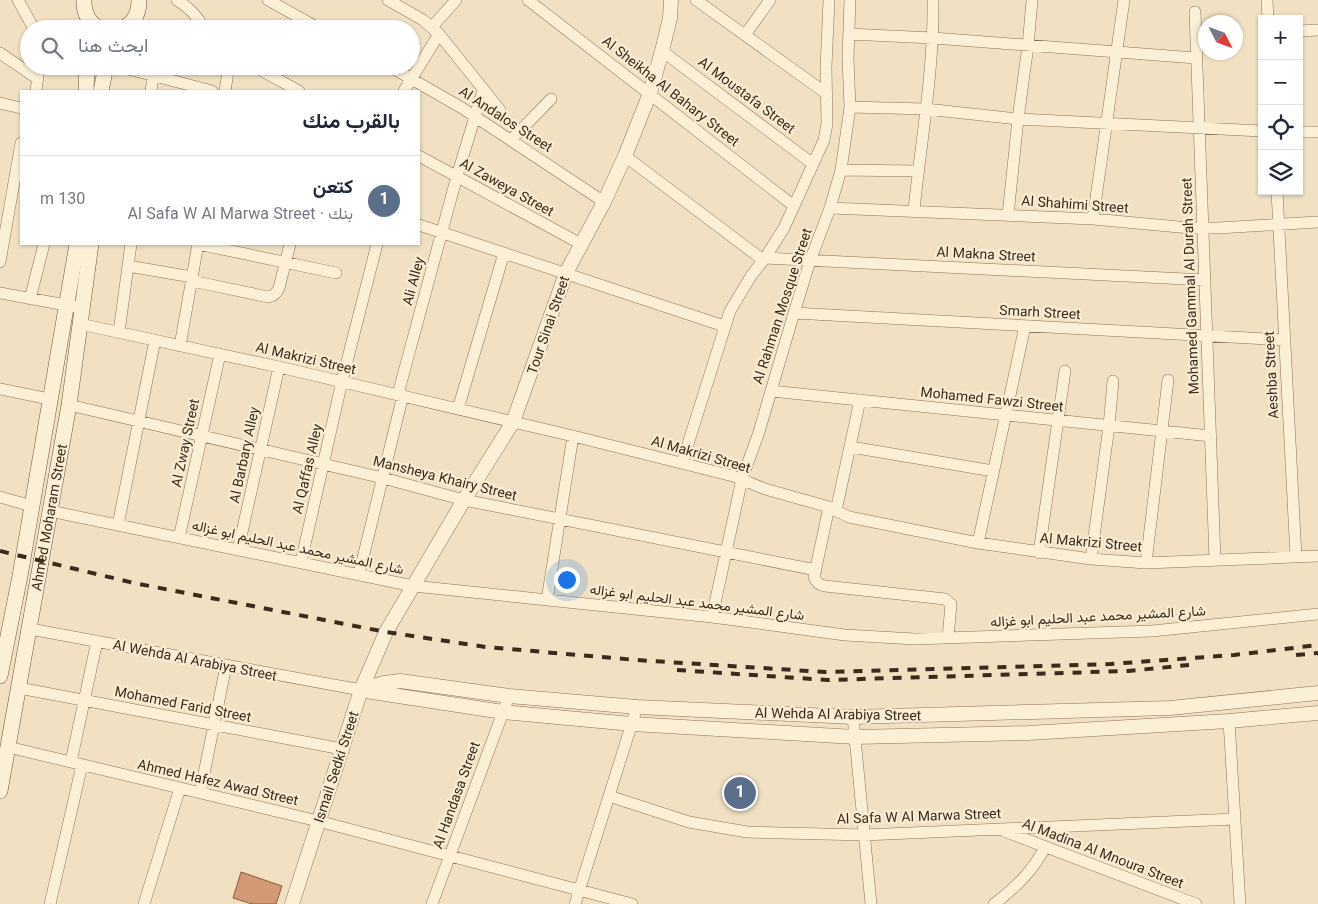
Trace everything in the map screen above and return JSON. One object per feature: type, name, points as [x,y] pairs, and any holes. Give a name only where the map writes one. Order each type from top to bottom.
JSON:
[{"type":"main road","points":[[132,20],[137,15],[139,0]]},
{"type":"main road","points":[[85,6],[86,20]]},
{"type":"main road","points":[[85,6],[90,20]]},
{"type":"main road","points":[[86,90],[87,75]]},
{"type":"main road","points":[[101,90],[104,75]]},
{"type":"main road","name":"Ahmed Moharam Street","points":[[0,676],[5,628],[32,506],[77,245]]},
{"type":"main road","name":"Ahmed Moharam Street","points":[[0,791],[69,405],[91,245]]},
{"type":"street","points":[[18,0],[29,20]]},
{"type":"street","points":[[177,0],[190,8],[199,20]]},
{"type":"street","points":[[268,0],[304,20]]},
{"type":"street","points":[[388,0],[419,20]]},
{"type":"street","points":[[420,62],[435,30],[456,0]]},
{"type":"street","name":"Al Sheikha Al Bahary Street","points":[[528,0],[794,206]]},
{"type":"street","name":"Tour Sinai Street","points":[[386,632],[464,500],[513,422],[566,273],[604,202],[650,93],[670,18],[671,0]]},
{"type":"street","points":[[696,0],[827,94]]},
{"type":"street","points":[[745,36],[770,0]]},
{"type":"street","name":"Al Rahman Mosque Street","points":[[682,463],[724,326],[739,293],[784,228],[824,140],[827,124],[826,58],[829,0]]},
{"type":"street","name":"Al Rahman Mosque Street","points":[[712,617],[742,479],[754,447],[810,261],[830,208],[841,170],[850,107],[848,83],[850,0]]},
{"type":"street","points":[[914,210],[933,38],[933,0]]},
{"type":"street","points":[[1093,218],[1124,0]]},
{"type":"street","points":[[1267,0],[1268,15]]},
{"type":"street","points":[[1008,215],[1032,1]]},
{"type":"street","name":"Mohamed Gammal Al Durah Street","points":[[1195,12],[1215,560]]},
{"type":"street","points":[[420,20],[435,30],[500,110]]},
{"type":"street","points":[[1303,31],[1318,30]]},
{"type":"street","points":[[849,34],[933,38],[1196,58]]},
{"type":"street","name":"Al Moustafa Street","points":[[662,51],[813,164]]},
{"type":"street","points":[[0,52],[20,66]]},
{"type":"street","points":[[32,75],[38,79]]},
{"type":"street","points":[[36,90],[38,75]]},
{"type":"street","points":[[146,75],[208,90]]},
{"type":"street","points":[[225,90],[228,75]]},
{"type":"street","points":[[270,75],[297,90]]},
{"type":"street","name":"Al Andalos Street","points":[[405,75],[474,115],[604,202]]},
{"type":"street","points":[[405,90],[414,75]]},
{"type":"street","points":[[151,90],[152,77]]},
{"type":"street","name":"Ali Alley","points":[[359,574],[400,395],[457,176],[483,90]]},
{"type":"street","points":[[511,140],[550,99]]},
{"type":"street","points":[[0,103],[20,108]]},
{"type":"street","points":[[850,107],[926,109],[1018,119],[1258,131]]},
{"type":"street","points":[[1303,132],[1318,132]]},
{"type":"street","points":[[0,262],[20,149]]},
{"type":"street","points":[[625,156],[764,259]]},
{"type":"street","name":"Al Zaweya Street","points":[[420,157],[581,244]]},
{"type":"street","points":[[841,170],[918,171]]},
{"type":"street","name":"Aeshba Street","points":[[1277,195],[1296,557]]},
{"type":"street","name":"Al Shahimi Street","points":[[830,208],[1093,218],[1203,229],[1318,222]]},
{"type":"street","points":[[420,225],[724,326]]},
{"type":"street","points":[[30,299],[44,245]]},
{"type":"street","points":[[119,332],[131,245]]},
{"type":"street","points":[[180,346],[198,245]]},
{"type":"street","points":[[203,245],[336,273]]},
{"type":"street","points":[[128,266],[268,297],[273,296],[277,292],[290,245]]},
{"type":"street","name":"Al Qaffas Alley","points":[[301,562],[342,381],[377,245]]},
{"type":"street","points":[[458,409],[504,253]]},
{"type":"street","name":"Al Makna Street","points":[[764,259],[1205,280]]},
{"type":"street","points":[[0,292],[82,308]]},
{"type":"street","name":"Smarh Street","points":[[794,313],[1284,340]]},
{"type":"street","name":"Al Makrizi Street","points":[[80,324],[342,381],[573,436],[742,479],[765,489],[863,520],[978,543],[1039,553],[1146,563],[1318,556]]},
{"type":"street","points":[[978,543],[1025,326]]},
{"type":"street","points":[[118,525],[155,340]]},
{"type":"street","name":"Al Zway Street","points":[[180,538],[220,354]]},
{"type":"street","name":"Al Barbary Alley","points":[[238,550],[279,367]]},
{"type":"street","points":[[1039,553],[1066,371]]},
{"type":"street","points":[[1146,563],[1168,380]]},
{"type":"street","points":[[1090,559],[1109,426],[1113,381]]},
{"type":"street","points":[[0,389],[49,399]]},
{"type":"street","name":"Mohamed Fawzi Street","points":[[771,390],[1211,436]]},
{"type":"street","points":[[860,400],[851,446],[814,577],[820,585],[948,600],[950,604],[948,638]]},
{"type":"street","name":"Mansheya Khairy Street","points":[[69,405],[324,464],[464,500],[816,570]]},
{"type":"street","points":[[547,600],[573,436]]},
{"type":"street","points":[[851,446],[993,471]]},
{"type":"street","points":[[0,496],[32,506]]},
{"type":"street","name":"شارع المشير محمد عبد الحليم ابو غزاله","points":[[50,511],[413,586],[712,617],[845,636],[948,638],[1152,631],[1318,614]]},
{"type":"street","name":"Al Wehda Al Arabiya Street","points":[[30,629],[361,690],[503,712],[632,724],[854,737],[1028,733],[1229,722],[1318,713]]},
{"type":"street","name":"Ismail Sedki Street","points":[[292,904],[361,690],[386,632]]},
{"type":"street","points":[[50,904],[77,763],[84,701],[97,641]]},
{"type":"street","points":[[200,793],[226,666]]},
{"type":"street","name":"Al Wehda Al Arabiya Street","points":[[361,690],[384,683],[400,681],[509,696],[637,707],[853,717],[1170,708],[1318,693]]},
{"type":"street","name":"Mohamed Farid Street","points":[[19,688],[342,749]]},
{"type":"street","name":"Al Handasa Street","points":[[432,904],[509,696]]},
{"type":"street","points":[[575,904],[637,707]]},
{"type":"street","points":[[1028,713],[1028,733]]},
{"type":"street","points":[[853,717],[871,904]]},
{"type":"street","points":[[1229,722],[1240,904]]},
{"type":"street","name":"Ahmed Hafez Awad Street","points":[[8,748],[318,821],[632,904]]},
{"type":"street","points":[[144,904],[180,788]]},
{"type":"street","name":"Al Safa W Al Marwa Street","points":[[609,796],[689,822],[747,832],[864,834],[1235,819]]},
{"type":"street","name":"Al Madina Al Mnoura Street","points":[[1000,829],[1178,901],[1196,904]]},
{"type":"street","points":[[994,904],[1023,880],[1036,864],[1046,847]]},
{"type":"building","points":[[241,872],[282,886],[276,904],[252,904],[233,898]]},
{"type":"railway","points":[[0,551],[134,583],[386,632],[486,647],[636,660],[825,672],[1110,664],[1234,655],[1318,645]]},
{"type":"railway","points":[[1296,655],[1318,653]]},
{"type":"railway","points":[[677,670],[828,680],[1128,671],[1189,665]]},
{"type":"place","name":"كتعن","points":[[740,793]]}]
